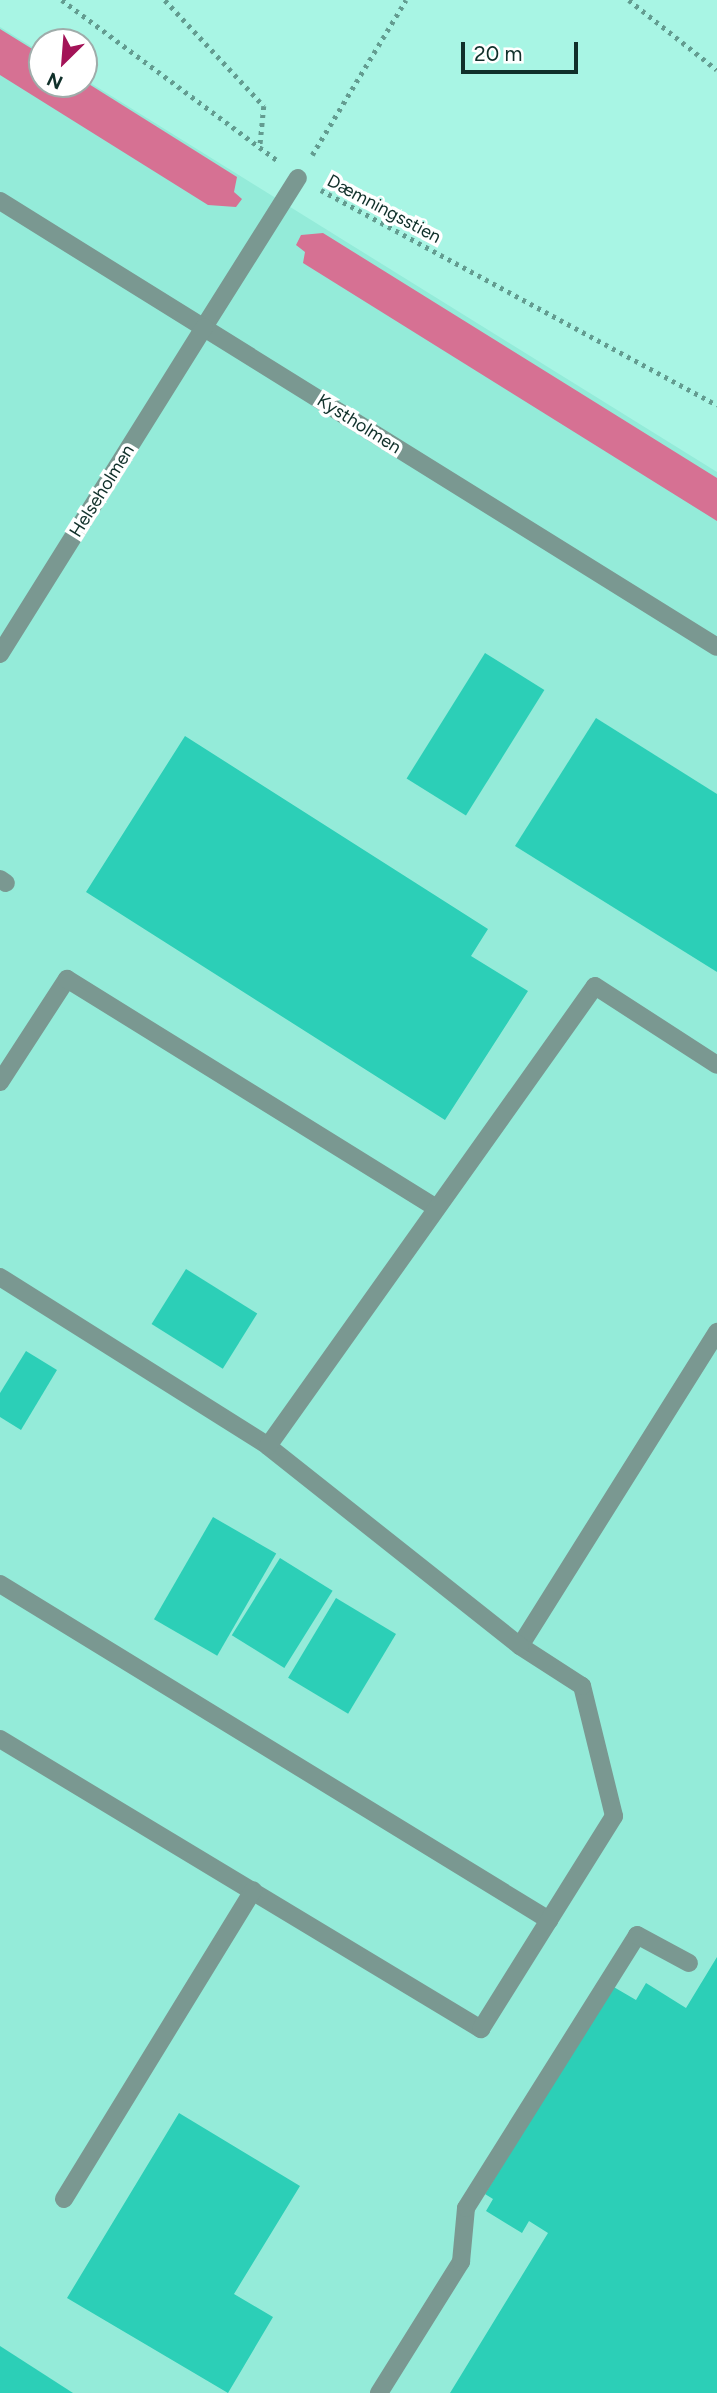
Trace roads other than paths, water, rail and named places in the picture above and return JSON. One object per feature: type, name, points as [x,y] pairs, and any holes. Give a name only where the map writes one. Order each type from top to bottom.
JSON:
[{"type":"street","name":"Helseholmen","points":[[0,654],[298,178]]},
{"type":"street","name":"Kystholmen","points":[[0,201],[717,647]]},
{"type":"street","points":[[0,1082],[67,979],[435,1207]]},
{"type":"street","points":[[268,1446],[435,1207],[595,986],[717,1065]]},
{"type":"street","points":[[0,1277],[268,1446],[520,1646],[582,1686],[614,1816],[481,2029],[0,1739]]},
{"type":"street","points":[[520,1646],[717,1332]]},
{"type":"street","points":[[0,1584],[549,1920]]},
{"type":"street","points":[[64,2199],[253,1890]]},
{"type":"street","points":[[379,2393],[461,2262],[466,2207],[637,1935],[689,1963]]}]
